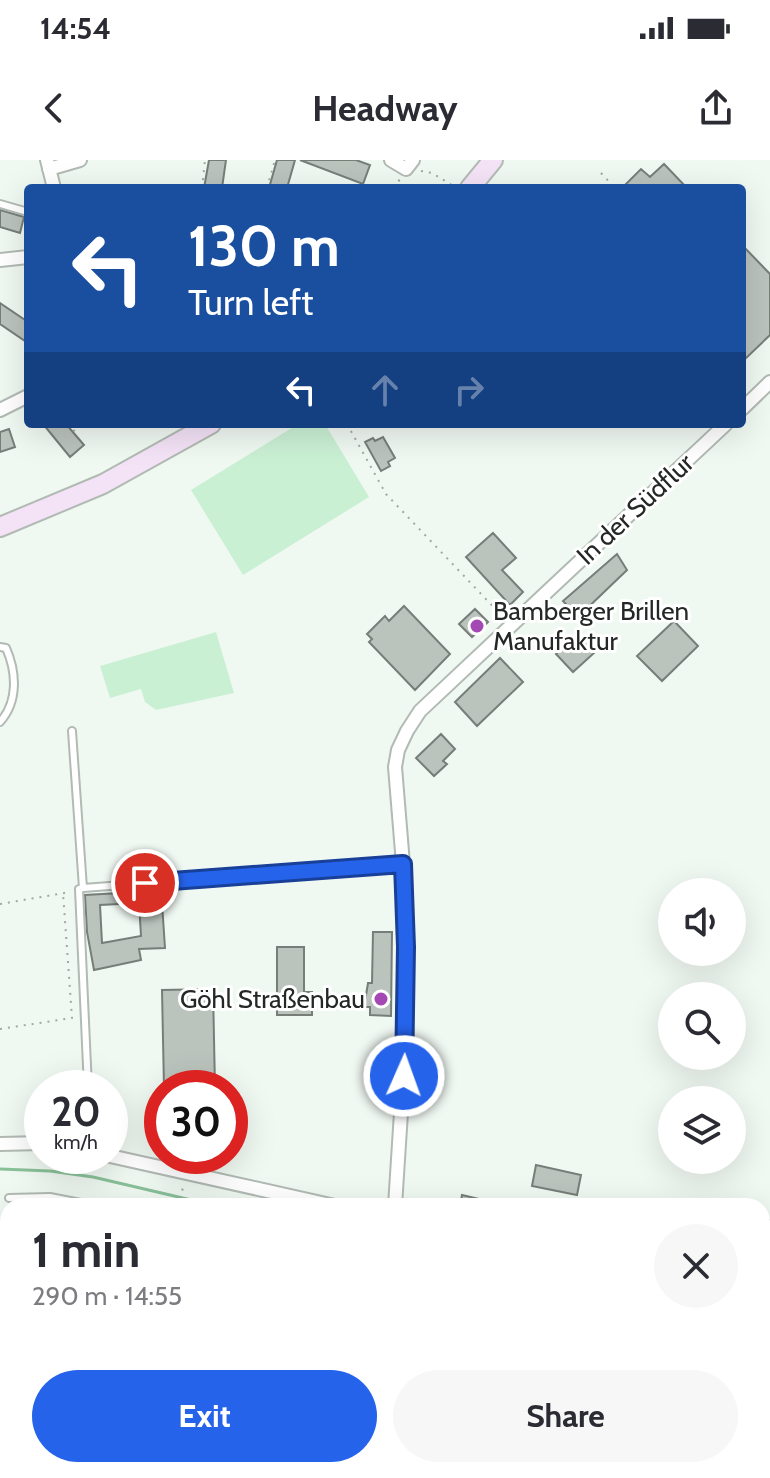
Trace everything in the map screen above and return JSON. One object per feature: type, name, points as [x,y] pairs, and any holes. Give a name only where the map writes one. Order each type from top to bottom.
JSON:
[{"type":"street","points":[[53,184],[48,164],[80,160]]},
{"type":"street","points":[[391,160],[410,165]]},
{"type":"street","points":[[473,184],[493,160]]},
{"type":"street","points":[[488,184],[508,160]]},
{"type":"street","points":[[0,260],[24,257]]},
{"type":"street","points":[[746,405],[770,382]]},
{"type":"street","points":[[0,410],[24,398]]},
{"type":"street","points":[[0,516],[86,480],[181,428]]},
{"type":"street","points":[[0,527],[103,484],[204,428]]},
{"type":"street","name":"In der Südflur","points":[[396,1198],[405,1050],[403,864],[395,767],[398,750],[420,711],[722,428]]},
{"type":"street","points":[[0,1144],[24,1143]]},
{"type":"street","points":[[128,1160],[299,1198]]},
{"type":"lane","points":[[0,204],[24,211]]},
{"type":"lane","points":[[0,647],[6,648],[11,659],[14,692],[11,709],[0,722]]},
{"type":"lane","points":[[72,731],[87,1070]]},
{"type":"lane","points":[[81,888],[403,864]]},
{"type":"lane","points":[[9,1198],[55,1198]]},
{"type":"path","points":[[202,184],[205,160]]},
{"type":"path","points":[[268,184],[275,160]]},
{"type":"path","points":[[410,165],[450,184]]},
{"type":"path","points":[[601,173],[611,184]]},
{"type":"path","points":[[746,384],[750,388]]},
{"type":"path","points":[[72,428],[77,434]]},
{"type":"path","points":[[349,428],[386,494],[511,625]]},
{"type":"path","points":[[0,904],[81,888]]},
{"type":"path","points":[[0,1029],[72,1018],[63,893]]},
{"type":"path","points":[[180,1198],[184,1185]]},
{"type":"shaded area","points":[[292,428],[327,428],[369,497],[243,575],[191,490]]},
{"type":"shaded area","points":[[216,632],[234,693],[156,710],[145,702],[141,689],[110,698],[100,666]]},
{"type":"building","points":[[209,160],[226,160],[223,184],[205,184]]},
{"type":"building","points":[[277,160],[295,160],[288,184],[270,184]]},
{"type":"building","points":[[300,160],[356,160],[370,165],[363,184]]},
{"type":"building","points":[[664,164],[683,184],[626,184],[641,169],[650,177]]},
{"type":"building","points":[[0,210],[24,217],[20,233],[0,227]]},
{"type":"building","points":[[746,249],[770,274],[770,335],[746,358]]},
{"type":"building","points":[[0,303],[24,319],[24,340],[0,324]]},
{"type":"building","points":[[46,428],[69,428],[84,445],[70,457]]},
{"type":"building","points":[[9,429],[15,447],[0,452],[0,432]]},
{"type":"building","points":[[383,437],[395,458],[388,462],[390,466],[381,471],[365,442]]},
{"type":"building","points":[[493,533],[516,558],[502,570],[523,592],[510,605],[466,557]]},
{"type":"building","points":[[617,554],[627,570],[578,617],[563,601]]},
{"type":"building","points":[[404,606],[450,654],[415,690],[369,642],[372,639],[367,634],[385,616],[389,621]]},
{"type":"building","points":[[475,609],[488,622],[472,637],[459,624]]},
{"type":"building","points":[[674,621],[698,646],[662,681],[637,656]]},
{"type":"building","points":[[577,635],[594,653],[573,672],[556,654]]},
{"type":"building","points":[[500,658],[523,682],[477,726],[455,702]]},
{"type":"building","points":[[441,734],[455,749],[443,761],[447,764],[434,776],[416,758]]},
{"type":"building","points":[[161,888],[165,948],[139,949],[141,960],[94,970],[87,932],[85,895]],"holes":[[[139,903],[141,936],[102,943],[100,905]]]},
{"type":"building","points":[[373,932],[392,932],[391,1016],[370,1015],[370,1007],[364,1007],[368,983],[372,983]]},
{"type":"building","points":[[277,947],[304,947],[304,992],[312,992],[312,1015],[277,1015]]},
{"type":"building","points":[[213,989],[215,1070],[164,1070],[162,990]]},
{"type":"building","points":[[536,1165],[581,1175],[577,1195],[532,1186]]},
{"type":"waterway","points":[[0,1169],[93,1177],[183,1198]]},
{"type":"place","name":"Bamberger Brillen Manufaktur","points":[[477,626]]},
{"type":"place","name":"Göhl Straßenbau","points":[[381,999]]},
{"type":"route","points":[[145,883],[403,864],[406,947],[404,1076]]}]
